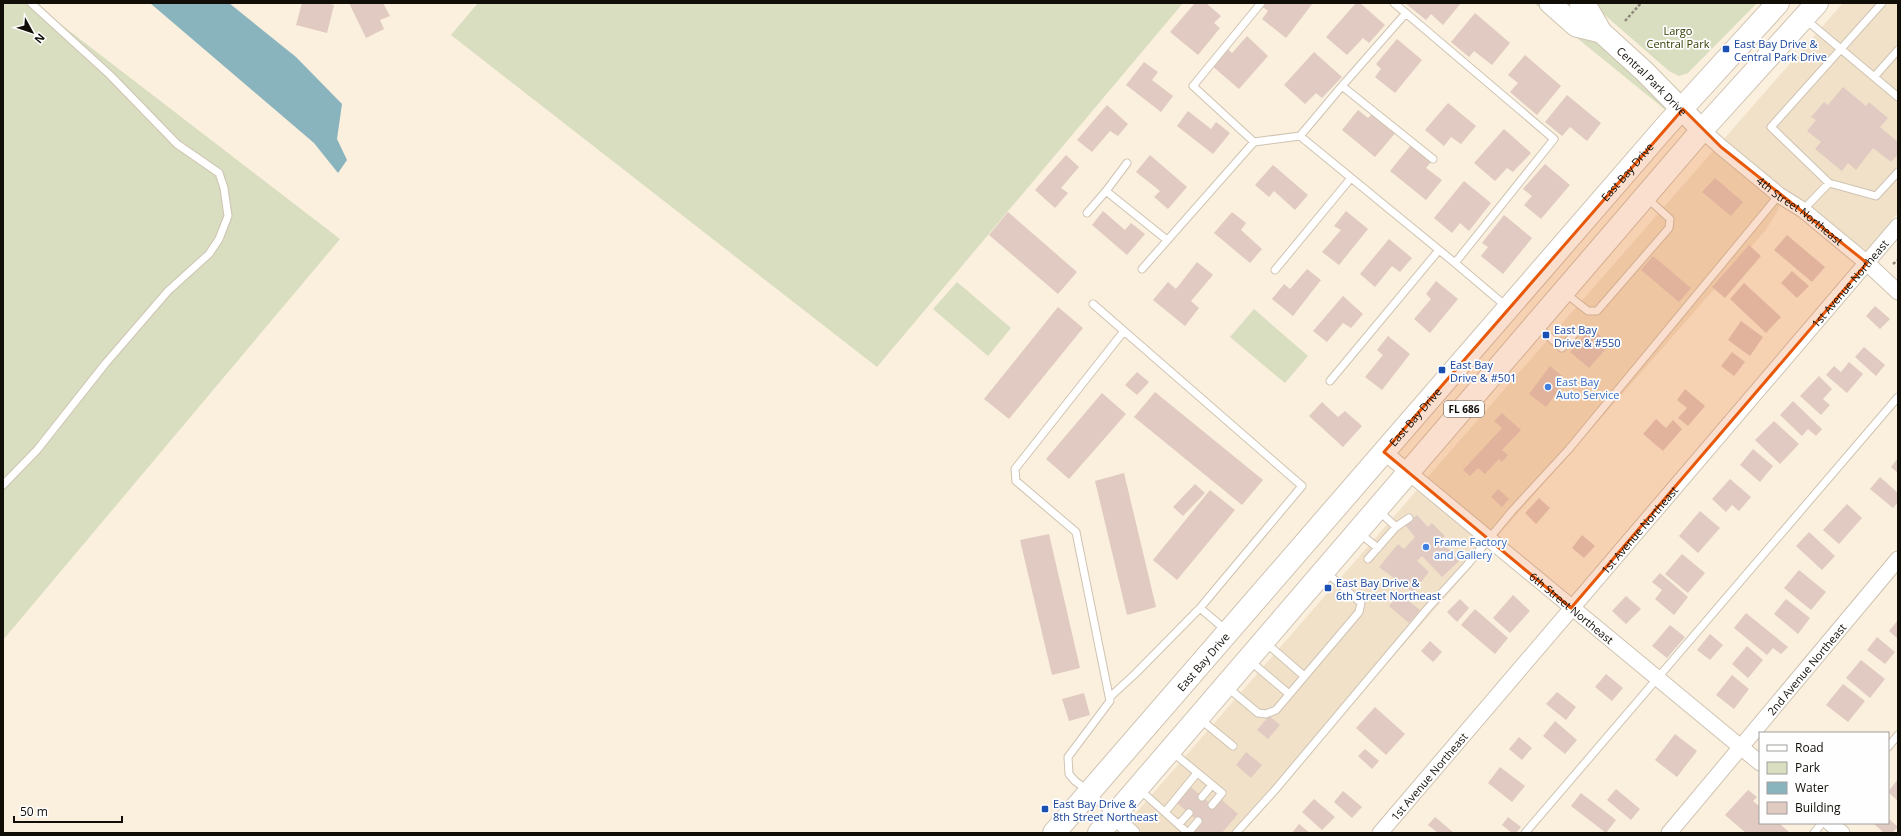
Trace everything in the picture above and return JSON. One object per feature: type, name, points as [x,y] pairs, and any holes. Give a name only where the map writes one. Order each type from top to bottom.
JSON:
[{"type":"main road","name":"East Bay Drive","points":[[1054,833],[1384,452],[1507,307],[1666,126],[1778,3]]},
{"type":"main road","name":"FL 686","points":[[1099,833],[1112,816],[1264,642],[1702,130],[1810,10]]},
{"type":"street","name":"Central Park Drive","points":[[1550,3],[1576,26],[1601,32]]},
{"type":"street","name":"Central Park Drive","points":[[1588,7],[1601,32],[1644,71],[1702,130]]},
{"type":"street","name":"4th Street Northeast","points":[[1702,130],[1721,148],[1779,194],[1803,210],[1867,263],[1898,292]]},
{"type":"street","name":"1st Avenue Northeast","points":[[1380,833],[1898,226]]},
{"type":"street","name":"6th Street Northeast","points":[[1384,452],[1759,762]]},
{"type":"street","name":"2nd Avenue Northeast","points":[[1669,833],[1898,559]]},
{"type":"street","points":[[1112,816],[1132,833]]},
{"type":"street","points":[[1831,824],[1842,833]]},
{"type":"lane","points":[[3,484],[37,450],[104,364],[168,290],[209,254],[219,239],[228,216],[224,188],[219,173],[178,144],[110,75],[31,3]]},
{"type":"lane","points":[[1254,142],[1193,86],[1261,3]]},
{"type":"lane","points":[[1394,3],[1554,139],[1455,263]]},
{"type":"lane","points":[[1882,3],[1840,48],[1771,127],[1829,183],[1876,196],[1898,172]]},
{"type":"lane","points":[[1810,10],[1840,48],[1898,97]]},
{"type":"lane","points":[[1142,269],[1254,142],[1300,136],[1406,13]]},
{"type":"lane","points":[[1874,77],[1898,50]]},
{"type":"lane","points":[[1342,86],[1433,159]]},
{"type":"lane","points":[[1300,136],[1507,307]]},
{"type":"lane","points":[[1087,213],[1127,163]]},
{"type":"lane","points":[[1275,270],[1351,178]]},
{"type":"lane","points":[[1803,210],[1829,183]]},
{"type":"lane","points":[[1106,191],[1168,240]]},
{"type":"lane","points":[[1236,833],[1512,511],[1569,449],[1779,194]]},
{"type":"lane","points":[[1563,292],[1588,311],[1597,311],[1669,228],[1670,219],[1645,197]]},
{"type":"lane","points":[[1330,381],[1439,250]]},
{"type":"lane","points":[[1093,304],[1302,486],[1200,608],[1136,673],[1110,697]]},
{"type":"lane","points":[[1535,325],[1562,348],[1576,332]]},
{"type":"lane","points":[[1112,816],[1090,792],[1075,781],[1069,774],[1068,757],[1110,701],[1076,532],[1016,481],[1015,469],[1124,331]]},
{"type":"lane","points":[[1525,833],[1898,397]]},
{"type":"lane","points":[[1378,509],[1396,527]]},
{"type":"lane","points":[[1368,559],[1396,527],[1409,518]]},
{"type":"lane","points":[[1358,532],[1378,548]]},
{"type":"lane","points":[[1226,686],[1258,713],[1266,714],[1276,710],[1359,612],[1362,603],[1325,571]]},
{"type":"lane","points":[[1200,608],[1228,632]]},
{"type":"lane","points":[[1264,642],[1304,676]]},
{"type":"lane","points":[[1248,659],[1288,694]]},
{"type":"lane","points":[[1198,717],[1232,746]]},
{"type":"lane","points":[[1889,746],[1898,735]]},
{"type":"lane","points":[[1170,750],[1222,793],[1212,805]]},
{"type":"lane","points":[[1166,811],[1197,773]]},
{"type":"lane","points":[[1202,797],[1212,785]]},
{"type":"lane","points":[[1138,788],[1166,811],[1188,833],[1198,821]]},
{"type":"lane","points":[[1179,824],[1189,813]]},
{"type":"lane","points":[[1814,833],[1821,824]]},
{"type":"path","points":[[1625,22],[1641,3]]},
{"type":"path","points":[[1893,264],[1898,260]]},
{"type":"highlighted area","points":[[1683,109],[1721,147],[1867,263],[1571,608],[1384,452]]},
{"type":"shaded area","points":[[1843,3],[1898,3],[1898,213],[1865,252],[1808,204],[1783,188],[1723,140]]},
{"type":"shaded area","points":[[1713,151],[1781,205],[1765,231],[1497,537],[1427,478]]},
{"type":"shaded area","points":[[1417,490],[1488,548],[1239,833],[1143,833],[1129,821]]},
{"type":"green space","points":[[3,3],[33,3],[340,239],[3,640]]},
{"type":"green space","points":[[478,3],[1183,3],[877,367],[451,35]]},
{"type":"green space","points":[[1534,3],[1539,3],[1571,32],[1596,39],[1671,108],[1668,112]]},
{"type":"green space","name":"Largo Central Park","points":[[1591,3],[1757,3],[1688,73],[1679,76],[1669,71]]},
{"type":"green space","points":[[957,282],[1011,328],[988,356],[933,309]]},
{"type":"green space","points":[[1254,309],[1308,356],[1285,383],[1230,337]]},
{"type":"water","points":[[150,3],[229,3],[296,57],[342,104],[337,139],[347,160],[338,173],[314,143]]},
{"type":"building","points":[[302,3],[325,3],[334,5],[327,33],[296,25]]},
{"type":"building","points":[[349,3],[383,3],[390,16],[380,20],[384,29],[366,38]]},
{"type":"building","points":[[1195,3],[1206,3],[1221,16],[1214,23],[1220,28],[1198,55],[1170,32]]},
{"type":"building","points":[[1266,3],[1313,3],[1286,38],[1262,19],[1268,11],[1263,7]]},
{"type":"building","points":[[1356,3],[1360,3],[1385,25],[1369,43],[1363,38],[1347,55],[1326,37]]},
{"type":"building","points":[[1405,3],[1461,3],[1443,25],[1431,14],[1426,20]]},
{"type":"building","points":[[1475,13],[1510,43],[1492,65],[1474,51],[1469,57],[1451,42]]},
{"type":"building","points":[[1247,36],[1268,56],[1239,89],[1211,65],[1227,48],[1232,53]]},
{"type":"building","points":[[1397,39],[1422,60],[1395,93],[1375,77],[1381,69],[1376,64]]},
{"type":"building","points":[[1314,52],[1342,77],[1322,98],[1316,93],[1305,104],[1284,85]]},
{"type":"building","points":[[1525,55],[1561,86],[1537,115],[1510,92],[1518,83],[1508,75]]},
{"type":"building","points":[[1144,62],[1158,72],[1152,80],[1173,96],[1161,112],[1126,85]]},
{"type":"building","points":[[1843,87],[1866,106],[1869,102],[1888,118],[1880,127],[1898,142],[1898,154],[1891,162],[1873,148],[1856,170],[1848,163],[1842,171],[1815,149],[1821,142],[1807,131],[1816,120],[1811,117],[1824,102],[1828,105]]},
{"type":"building","points":[[1567,95],[1601,123],[1587,141],[1570,127],[1562,136],[1545,122]]},
{"type":"building","points":[[1448,103],[1476,126],[1461,144],[1451,137],[1444,146],[1425,130]]},
{"type":"building","points":[[1107,105],[1128,124],[1118,136],[1110,131],[1092,152],[1077,140]]},
{"type":"building","points":[[1358,110],[1368,118],[1374,112],[1397,131],[1375,157],[1342,130]]},
{"type":"building","points":[[1188,111],[1211,129],[1216,122],[1230,133],[1213,154],[1177,126]]},
{"type":"building","points":[[1504,129],[1531,153],[1513,172],[1507,168],[1495,181],[1474,163]]},
{"type":"building","points":[[1411,145],[1431,162],[1426,168],[1442,180],[1426,200],[1390,171]]},
{"type":"building","points":[[1066,155],[1079,167],[1061,188],[1068,193],[1055,208],[1035,190]]},
{"type":"building","points":[[1150,155],[1187,187],[1168,209],[1154,197],[1160,191],[1136,172]]},
{"type":"building","points":[[1545,164],[1570,185],[1541,219],[1524,205],[1532,196],[1523,189]]},
{"type":"building","points":[[1273,165],[1308,195],[1295,210],[1274,191],[1269,197],[1255,185]]},
{"type":"building","points":[[1715,178],[1743,202],[1731,216],[1702,192]]},
{"type":"building","points":[[1464,181],[1491,203],[1469,231],[1460,223],[1452,233],[1434,218]]},
{"type":"building","points":[[1103,211],[1125,230],[1131,223],[1145,234],[1127,255],[1092,225]]},
{"type":"building","points":[[1346,211],[1368,229],[1339,265],[1322,252],[1341,230],[1334,226]]},
{"type":"building","points":[[1008,212],[1077,272],[1058,294],[989,235]]},
{"type":"building","points":[[1232,212],[1246,223],[1241,230],[1262,249],[1250,263],[1214,233]]},
{"type":"building","points":[[1504,215],[1532,238],[1503,274],[1481,256],[1488,247],[1482,243]]},
{"type":"building","points":[[1787,235],[1825,267],[1812,282],[1774,250]]},
{"type":"building","points":[[1389,239],[1412,258],[1400,272],[1392,266],[1375,287],[1360,274]]},
{"type":"building","points":[[1749,245],[1761,256],[1725,298],[1712,287]]},
{"type":"building","points":[[1653,256],[1691,288],[1679,302],[1641,270]]},
{"type":"building","points":[[1197,262],[1213,275],[1191,301],[1199,308],[1185,326],[1153,300],[1168,282],[1176,289]]},
{"type":"building","points":[[1307,269],[1321,280],[1293,316],[1272,299],[1284,284],[1290,289]]},
{"type":"building","points":[[1792,271],[1809,286],[1797,298],[1781,283]]},
{"type":"building","points":[[1436,281],[1458,299],[1430,333],[1414,319],[1431,299],[1426,294]]},
{"type":"building","points":[[1744,283],[1781,317],[1766,333],[1730,299]]},
{"type":"building","points":[[1343,296],[1363,314],[1351,328],[1343,323],[1327,342],[1313,331]]},
{"type":"building","points":[[1875,306],[1890,319],[1880,329],[1866,316]]},
{"type":"building","points":[[1058,307],[1083,328],[1009,419],[984,399]]},
{"type":"building","points":[[1741,321],[1763,337],[1750,356],[1728,340]]},
{"type":"building","points":[[1591,328],[1610,344],[1589,368],[1570,352]]},
{"type":"building","points":[[1388,336],[1410,354],[1382,390],[1365,377],[1383,355],[1377,350]]},
{"type":"building","points":[[1864,347],[1885,365],[1876,376],[1855,357]]},
{"type":"building","points":[[1732,352],[1745,362],[1734,376],[1721,366]]},
{"type":"building","points":[[1849,362],[1863,374],[1847,393],[1826,375],[1834,366],[1841,372]]},
{"type":"building","name":"East Bay Auto Service","points":[[1550,366],[1567,380],[1546,407],[1529,394]]},
{"type":"building","points":[[1137,372],[1149,382],[1137,395],[1125,385]]},
{"type":"building","points":[[1819,376],[1832,389],[1823,399],[1830,405],[1821,415],[1800,396]]},
{"type":"building","points":[[1685,389],[1705,406],[1688,426],[1678,418],[1687,408],[1677,400]]},
{"type":"building","points":[[1155,392],[1263,480],[1242,505],[1134,417]]},
{"type":"building","points":[[1102,393],[1126,414],[1069,479],[1046,459]]},
{"type":"building","points":[[1793,401],[1822,429],[1816,436],[1808,429],[1802,436],[1780,415]]},
{"type":"building","points":[[1322,402],[1338,417],[1345,411],[1362,426],[1343,447],[1309,416]]},
{"type":"building","points":[[1502,413],[1521,430],[1502,450],[1508,455],[1502,462],[1499,459],[1485,474],[1478,468],[1470,476],[1463,470],[1502,428],[1494,421]]},
{"type":"building","points":[[1656,419],[1666,428],[1673,420],[1682,429],[1663,451],[1643,434]]},
{"type":"building","points":[[1774,421],[1799,444],[1780,464],[1755,440]]},
{"type":"building","points":[[1753,449],[1773,466],[1760,482],[1740,465]]},
{"type":"building","points":[[1898,458],[1898,473],[1891,467]]},
{"type":"building","points":[[1124,473],[1156,607],[1127,615],[1095,481]]},
{"type":"building","points":[[1880,477],[1898,493],[1898,502],[1893,508],[1870,489]]},
{"type":"building","points":[[1730,479],[1751,497],[1739,511],[1732,505],[1726,512],[1712,499]]},
{"type":"building","points":[[1195,484],[1205,493],[1183,516],[1173,507]]},
{"type":"building","points":[[1498,489],[1509,499],[1502,507],[1491,497]]},
{"type":"building","points":[[1210,490],[1235,510],[1177,580],[1153,560]]},
{"type":"building","points":[[1539,498],[1550,508],[1536,524],[1525,513]]},
{"type":"building","points":[[1847,504],[1862,518],[1839,544],[1823,530]]},
{"type":"building","points":[[1700,511],[1720,528],[1698,553],[1679,536]]},
{"type":"building","points":[[1417,515],[1428,527],[1432,523],[1445,536],[1441,540],[1459,561],[1442,577],[1422,556],[1417,561],[1429,572],[1413,592],[1379,567],[1398,544],[1404,549],[1415,537],[1405,525]]},
{"type":"building","points":[[1809,532],[1835,556],[1822,570],[1796,546]]},
{"type":"building","points":[[1049,534],[1080,668],[1052,675],[1020,540]]},
{"type":"building","points":[[1582,535],[1595,546],[1584,558],[1572,548]]},
{"type":"building","points":[[1682,554],[1705,573],[1688,593],[1665,574]]},
{"type":"building","points":[[1799,570],[1826,592],[1811,610],[1784,588]]},
{"type":"building","points":[[1660,573],[1688,597],[1674,615],[1655,599],[1662,590],[1652,582]]},
{"type":"building","points":[[1400,594],[1420,610],[1409,623],[1389,606]]},
{"type":"building","points":[[1513,595],[1530,611],[1510,633],[1493,618]]},
{"type":"building","points":[[1626,596],[1641,609],[1626,624],[1612,611]]},
{"type":"building","points":[[1460,599],[1469,608],[1457,622],[1447,612]]},
{"type":"building","points":[[1786,599],[1810,618],[1798,634],[1774,614]]},
{"type":"building","points":[[1475,609],[1508,638],[1495,654],[1461,625]]},
{"type":"building","points":[[1746,613],[1788,647],[1781,654],[1773,648],[1767,655],[1734,628]]},
{"type":"building","points":[[1898,620],[1898,639],[1889,631]]},
{"type":"building","points":[[1670,625],[1685,637],[1667,658],[1652,646]]},
{"type":"building","points":[[1710,634],[1723,645],[1710,660],[1697,650]]},
{"type":"building","points":[[1877,637],[1895,652],[1885,664],[1867,650]]},
{"type":"building","points":[[1430,641],[1442,652],[1433,662],[1421,651]]},
{"type":"building","points":[[1747,646],[1763,660],[1748,678],[1732,664]]},
{"type":"building","points":[[1861,660],[1885,679],[1870,698],[1846,678]]},
{"type":"building","points":[[1606,674],[1623,688],[1612,701],[1595,687]]},
{"type":"building","points":[[1732,675],[1749,689],[1734,709],[1716,695]]},
{"type":"building","points":[[1843,684],[1865,701],[1848,722],[1826,705]]},
{"type":"building","points":[[1557,692],[1576,707],[1566,720],[1546,704]]},
{"type":"building","points":[[1084,693],[1090,715],[1069,721],[1062,699]]},
{"type":"building","points":[[1375,707],[1405,734],[1386,755],[1356,728]]},
{"type":"building","points":[[1269,716],[1280,725],[1268,739],[1257,730]]},
{"type":"building","points":[[1555,721],[1577,740],[1565,754],[1543,736]]},
{"type":"building","points":[[1675,734],[1697,751],[1677,777],[1655,760]]},
{"type":"building","points":[[1519,737],[1532,748],[1522,760],[1509,749]]},
{"type":"building","points":[[1365,749],[1379,761],[1372,769],[1358,756]]},
{"type":"building","points":[[1246,752],[1262,765],[1251,778],[1236,765]]},
{"type":"building","points":[[1500,767],[1525,786],[1512,802],[1488,783]]},
{"type":"building","points":[[1898,779],[1898,801],[1889,793]]},
{"type":"building","points":[[1191,787],[1215,808],[1222,800],[1238,814],[1222,833],[1194,832],[1201,824],[1177,803]]},
{"type":"building","points":[[1616,789],[1640,809],[1631,820],[1607,800]]},
{"type":"building","points":[[1748,790],[1757,797],[1753,801],[1759,806],[1759,824],[1780,824],[1790,833],[1746,833],[1725,815]]},
{"type":"building","points":[[1343,791],[1362,807],[1352,818],[1334,802]]},
{"type":"building","points":[[1581,793],[1616,820],[1606,833],[1571,806]]},
{"type":"building","points":[[1314,799],[1335,817],[1322,830],[1302,812]]},
{"type":"building","points":[[1435,817],[1454,833],[1438,833],[1428,825]]},
{"type":"building","points":[[1508,817],[1521,827],[1516,833],[1512,833],[1502,825]]},
{"type":"building","points":[[1889,819],[1898,827],[1892,833],[1884,833],[1874,824],[1889,824]]},
{"type":"building","points":[[1299,824],[1310,833],[1292,833]]},
{"type":"place","name":"East Bay Drive & Central Park Drive","points":[[1726,49]]},
{"type":"place","name":"East Bay Drive & #550","points":[[1546,335]]},
{"type":"place","name":"East Bay Drive & #501","points":[[1442,370]]},
{"type":"place","name":"East Bay Auto Service","points":[[1548,387]]},
{"type":"place","name":"Frame Factory and Gallery","points":[[1426,547]]},
{"type":"place","name":"East Bay Drive & 6th Street Northeast","points":[[1328,588]]},
{"type":"place","name":"East Bay Drive & 8th Street Northeast","points":[[1045,809]]}]
